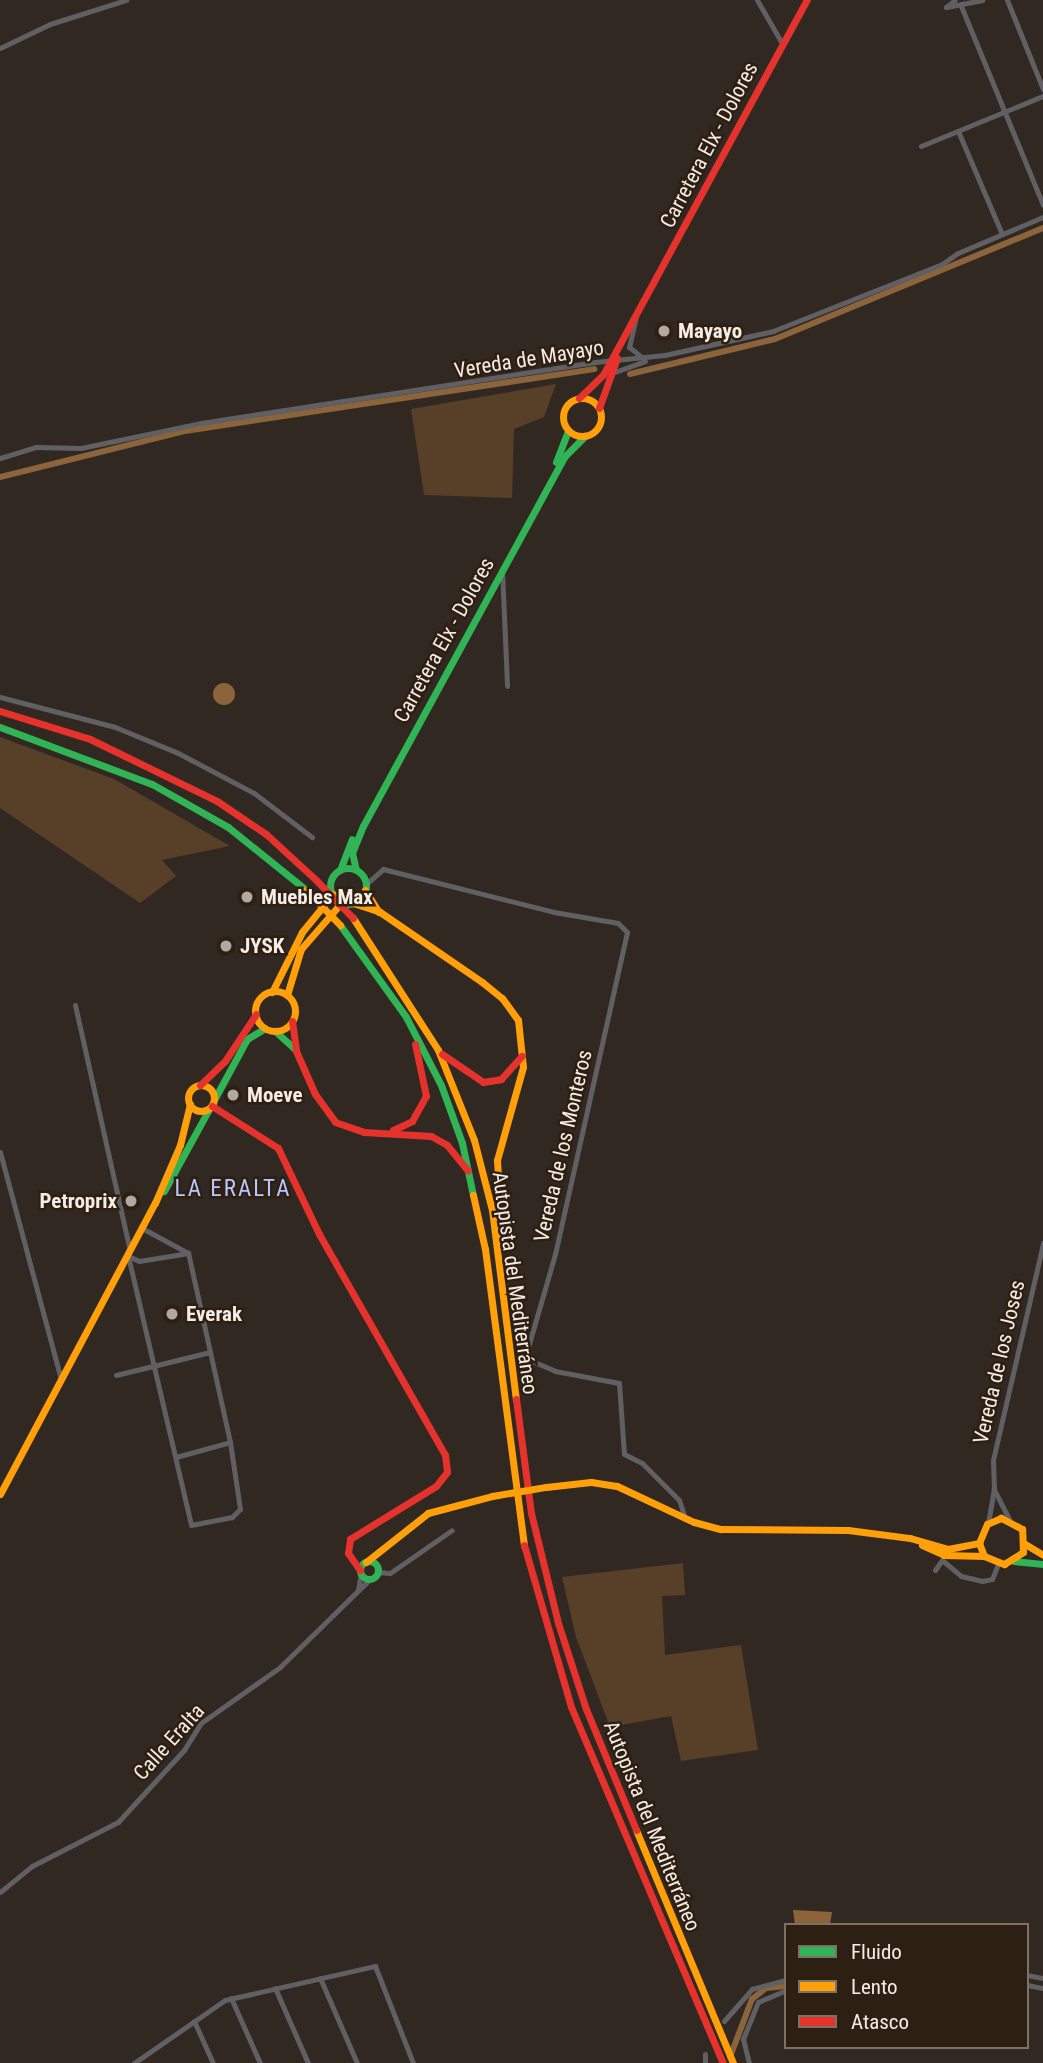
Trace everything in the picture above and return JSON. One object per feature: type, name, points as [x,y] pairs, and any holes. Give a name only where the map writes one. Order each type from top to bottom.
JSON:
[{"type":"main road","name":"Carretera Elx - Dolores","points":[[599,409],[613,361],[621,344],[807,0]]},
{"type":"main road","name":"Carretera Elx - Dolores","points":[[579,398],[613,361]]},
{"type":"main road","points":[[579,398],[591,400],[599,409],[599,426],[585,436],[568,431],[563,414],[568,403],[579,398]]},
{"type":"main road","name":"Carretera Elx - Dolores","points":[[340,870],[359,824],[566,442],[568,431]]},
{"type":"main road","name":"Carretera Elx - Dolores","points":[[356,870],[352,853],[363,826],[564,457],[585,436]]},
{"type":"main road","name":"Autopista del Mediterráneo","points":[[0,711],[90,739],[217,801],[266,834],[353,918],[438,1050],[483,1173],[501,1276],[531,1513],[558,1623],[586,1710],[731,2058]]},
{"type":"main road","name":"Autopista del Mediterráneo","points":[[0,727],[108,764],[152,784],[228,827],[306,890],[340,925],[406,1017],[441,1085],[472,1176],[523,1543],[571,1706],[723,2063]]},
{"type":"main road","points":[[155,1203],[180,1145],[190,1104],[190,1092],[225,1061],[256,1014],[257,1002],[272,992],[302,932],[332,894],[332,878],[340,870],[356,870],[380,912]]},
{"type":"main road","points":[[353,902],[365,887]]},
{"type":"main road","points":[[332,894],[342,902],[353,902],[380,912],[502,998],[518,1020],[524,1052],[497,1160],[501,1276]]},
{"type":"main road","points":[[287,995],[301,949],[342,902]]},
{"type":"main road","points":[[272,992],[287,995],[295,1007],[292,1021],[296,1051],[315,1094],[335,1122],[353,1130],[440,1140],[472,1176]]},
{"type":"main road","points":[[256,1014],[265,1028],[275,1031],[296,1051]]},
{"type":"main road","points":[[388,1132],[412,1121],[426,1096],[423,1065],[406,1017]]},
{"type":"main road","points":[[275,1031],[292,1021]]},
{"type":"main road","points":[[0,1494],[155,1203],[247,1040],[265,1028]]},
{"type":"main road","points":[[438,1050],[462,1072],[483,1082],[509,1074],[524,1052]]},
{"type":"main road","points":[[200,1085],[212,1090],[212,1104]]},
{"type":"main road","points":[[190,1104],[200,1111],[212,1104]]},
{"type":"main road","points":[[212,1104],[278,1148],[319,1234],[447,1464],[444,1478],[436,1486],[354,1535],[348,1544],[350,1557],[363,1567],[370,1579],[377,1569],[385,1546]]},
{"type":"main road","points":[[363,1567],[428,1513],[492,1496],[546,1487],[604,1483],[685,1519],[732,1530],[840,1529],[909,1538],[948,1549],[979,1543]]},
{"type":"main road","points":[[984,1556],[979,1543],[988,1523],[1009,1519],[1022,1529],[1025,1544],[1013,1561]]},
{"type":"main road","points":[[909,1538],[944,1555],[984,1556],[998,1564],[1013,1561],[1043,1564]]},
{"type":"main road","points":[[1025,1544],[1043,1555]]},
{"type":"main road","points":[[363,1567],[377,1569]]},
{"type":"street","points":[[0,48],[50,24],[127,0]]},
{"type":"street","points":[[757,0],[783,45]]},
{"type":"street","points":[[955,0],[947,8],[982,0]]},
{"type":"street","points":[[1007,0],[1043,89]]},
{"type":"street","points":[[961,6],[1043,205]]},
{"type":"street","points":[[921,146],[1043,96]]},
{"type":"street","points":[[958,131],[1002,234]]},
{"type":"street","name":"Vereda de Mayayo","points":[[0,458],[35,447],[81,449],[201,423],[665,355],[773,331],[942,264],[1043,217]]},
{"type":"street","points":[[636,317],[629,347],[638,356],[652,357]]},
{"type":"street","points":[[610,374],[665,355]]},
{"type":"street","points":[[502,570],[507,686]]},
{"type":"street","points":[[0,697],[115,727],[178,752],[254,793],[312,837]]},
{"type":"street","name":"Vereda de los Monteros","points":[[365,887],[383,869],[554,912],[618,923],[627,932],[555,1254],[527,1351],[532,1361],[555,1371],[619,1384],[624,1454],[642,1463],[679,1500],[685,1519]]},
{"type":"street","points":[[75,1004],[191,1525],[232,1517],[240,1509],[230,1442],[188,1253],[142,1228]]},
{"type":"street","points":[[0,1152],[61,1380]]},
{"type":"street","name":"Vereda de los Joses","points":[[988,1523],[994,1489],[993,1460],[1043,1243]]},
{"type":"street","points":[[129,1253],[139,1261],[188,1253]]},
{"type":"street","points":[[116,1375],[210,1352]]},
{"type":"street","points":[[176,1457],[230,1442]]},
{"type":"street","name":"Vereda de los Joses","points":[[994,1489],[1009,1519]]},
{"type":"street","points":[[377,1569],[390,1573],[452,1530]]},
{"type":"street","points":[[935,1570],[942,1560],[961,1576],[982,1581],[992,1579],[998,1564]]},
{"type":"street","points":[[353,1599],[363,1567]]},
{"type":"street","name":"Calle Eralta","points":[[0,1892],[32,1866],[118,1822],[184,1750],[201,1723],[280,1667],[353,1599],[370,1579]]},
{"type":"street","points":[[134,2063],[231,1998],[375,1966],[413,2063]]},
{"type":"street","points":[[320,1978],[357,2063]]},
{"type":"street","points":[[724,2021],[752,1989],[784,1981]]},
{"type":"street","points":[[275,1988],[308,2063]]},
{"type":"street","points":[[749,2063],[743,2039],[758,2002],[784,1991]]},
{"type":"street","points":[[231,1998],[260,2063]]},
{"type":"street","points":[[194,2021],[213,2063]]},
{"type":"street","points":[[705,2054],[705,2063]]},
{"type":"shaded area","points":[[556,384],[544,417],[514,429],[512,498],[424,495],[411,409]]},
{"type":"shaded area","points":[[224,683],[232,686],[235,694],[232,702],[224,705],[216,702],[213,694],[216,686]]},
{"type":"shaded area","points":[[0,737],[114,779],[230,846],[162,860],[176,876],[140,903],[0,808]]},
{"type":"shaded area","points":[[683,1563],[685,1595],[662,1596],[665,1655],[741,1645],[758,1750],[681,1761],[671,1716],[610,1727],[576,1637],[562,1577]]},
{"type":"shaded area","points":[[793,1910],[832,1912],[830,1923],[795,1923]]},
{"type":"waterway","points":[[630,374],[775,339],[1043,228]]},
{"type":"waterway","points":[[0,477],[185,431],[594,369]]},
{"type":"waterway","points":[[730,2057],[752,1999],[766,1988],[784,1986]]},
{"type":"traffic: fast","points":[[556,462],[568,431]]},
{"type":"traffic: fast","points":[[356,870],[352,853],[363,826],[564,457],[585,436]]},
{"type":"traffic: fast","points":[[0,727],[152,784],[228,827],[306,890]]},
{"type":"traffic: fast","points":[[340,870],[352,839]]},
{"type":"traffic: fast","points":[[348,868],[360,874],[366,886],[360,898],[348,904],[336,898],[330,886],[336,874],[348,868]]},
{"type":"traffic: fast","points":[[340,925],[406,1017],[441,1085],[462,1143],[473,1195]]},
{"type":"traffic: fast","points":[[215,1098],[247,1039],[265,1028]]},
{"type":"traffic: fast","points":[[275,1031],[295,1049]]},
{"type":"traffic: fast","points":[[164,1191],[209,1109]]},
{"type":"traffic: fast","points":[[369,1561],[375,1564],[378,1570],[375,1576],[369,1579],[363,1576],[360,1570],[363,1564],[369,1561]]},
{"type":"traffic: fast","points":[[1014,1561],[1043,1564]]},
{"type":"traffic: slow","points":[[582,398],[596,403],[601,417],[596,431],[582,436],[568,431],[563,417],[568,403],[582,398]]},
{"type":"traffic: slow","points":[[306,890],[340,925]]},
{"type":"traffic: slow","points":[[365,890],[379,912]]},
{"type":"traffic: slow","points":[[272,992],[302,932],[333,894]]},
{"type":"traffic: slow","points":[[287,995],[301,949],[342,902]]},
{"type":"traffic: slow","points":[[353,903],[380,912],[482,982],[502,998],[518,1020],[523,1067],[497,1160],[502,1241]]},
{"type":"traffic: slow","points":[[353,918],[438,1050],[474,1140],[492,1210],[516,1399]]},
{"type":"traffic: slow","points":[[275,991],[289,997],[295,1011],[289,1025],[275,1031],[261,1025],[255,1011],[261,997],[275,991]]},
{"type":"traffic: slow","points":[[201,1085],[210,1089],[214,1098],[210,1107],[201,1111],[192,1107],[188,1098],[192,1089],[201,1085]]},
{"type":"traffic: slow","points":[[0,1494],[155,1203],[180,1145],[190,1104]]},
{"type":"traffic: slow","points":[[473,1195],[485,1249],[524,1545]]},
{"type":"traffic: slow","points":[[546,1487],[591,1482],[617,1486],[694,1522],[721,1529],[848,1530],[910,1538],[948,1549],[979,1543]]},
{"type":"traffic: slow","points":[[492,1496],[546,1487]]},
{"type":"traffic: slow","points":[[366,1562],[428,1513],[492,1496]]},
{"type":"traffic: slow","points":[[922,1545],[944,1555],[984,1556],[1004,1564],[1023,1552],[1022,1529],[1001,1518],[987,1524],[979,1543],[984,1556]]},
{"type":"traffic: slow","points":[[1025,1544],[1043,1555]]},
{"type":"traffic: slow","points":[[636,1830],[733,2063]]},
{"type":"traffic: jam","points":[[579,398],[603,375],[807,0]]},
{"type":"traffic: jam","points":[[599,408],[617,358]]},
{"type":"traffic: jam","points":[[0,711],[90,739],[217,801],[266,834],[316,880]]},
{"type":"traffic: jam","points":[[316,880],[353,918]]},
{"type":"traffic: jam","points":[[200,1085],[225,1061],[256,1014]]},
{"type":"traffic: jam","points":[[292,1021],[296,1051],[315,1094],[335,1122],[364,1132],[431,1136],[447,1145],[468,1171]]},
{"type":"traffic: jam","points":[[393,1130],[412,1121],[426,1096],[415,1044]]},
{"type":"traffic: jam","points":[[442,1054],[483,1082],[501,1079],[522,1056]]},
{"type":"traffic: jam","points":[[212,1106],[278,1148],[319,1234],[445,1455],[447,1472],[436,1486],[350,1539],[348,1553],[360,1570]]},
{"type":"traffic: jam","points":[[516,1399],[531,1513],[558,1623],[586,1709],[636,1830]]},
{"type":"traffic: jam","points":[[524,1545],[571,1707],[723,2063]]},
{"type":"place","name":"Mayayo","points":[[664,331]]},
{"type":"place","name":"Muebles Max","points":[[247,897]]},
{"type":"place","name":"JYSK","points":[[226,946]]},
{"type":"place","name":"Moeve","points":[[233,1095]]},
{"type":"place","name":"Petroprix","points":[[131,1201]]},
{"type":"place","name":"Everak","points":[[172,1314]]},
{"type":"district","name":"LA ERALTA","points":[[233,1189]]}]
